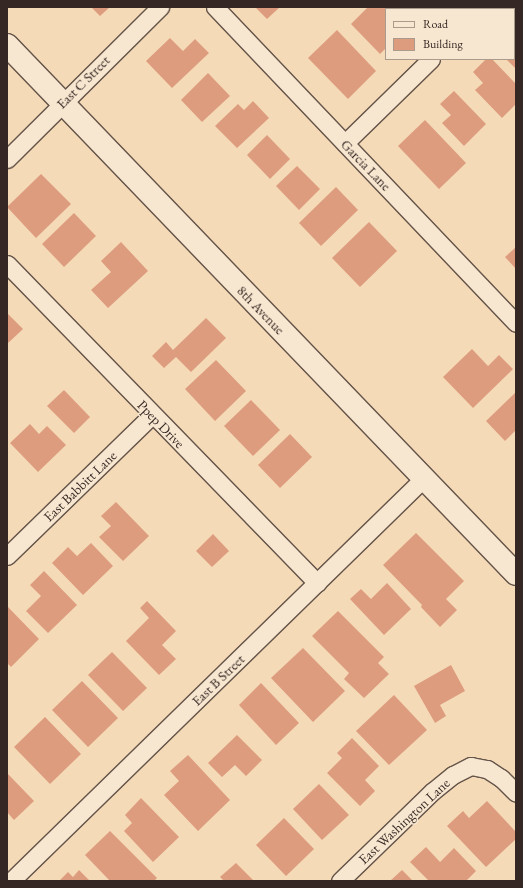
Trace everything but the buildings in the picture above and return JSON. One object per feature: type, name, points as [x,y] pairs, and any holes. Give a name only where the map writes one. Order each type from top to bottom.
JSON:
[{"type":"main road","name":"8th Avenue","points":[[7,45],[516,574]]},
{"type":"street","name":"East C Street","points":[[7,159],[160,7]]},
{"type":"street","name":"Garcia Lane","points":[[214,7],[345,142],[516,323]]},
{"type":"street","points":[[345,142],[430,60]]},
{"type":"street","name":"Ppep Drive","points":[[7,264],[152,415],[317,583]]},
{"type":"street","name":"East Babbitt Lane","points":[[7,556],[152,415]]},
{"type":"street","name":"East B Street","points":[[11,881],[424,478]]},
{"type":"street","name":"East Washington Lane","points":[[340,881],[433,791],[453,775],[471,766],[487,769],[501,778],[516,793]]}]
